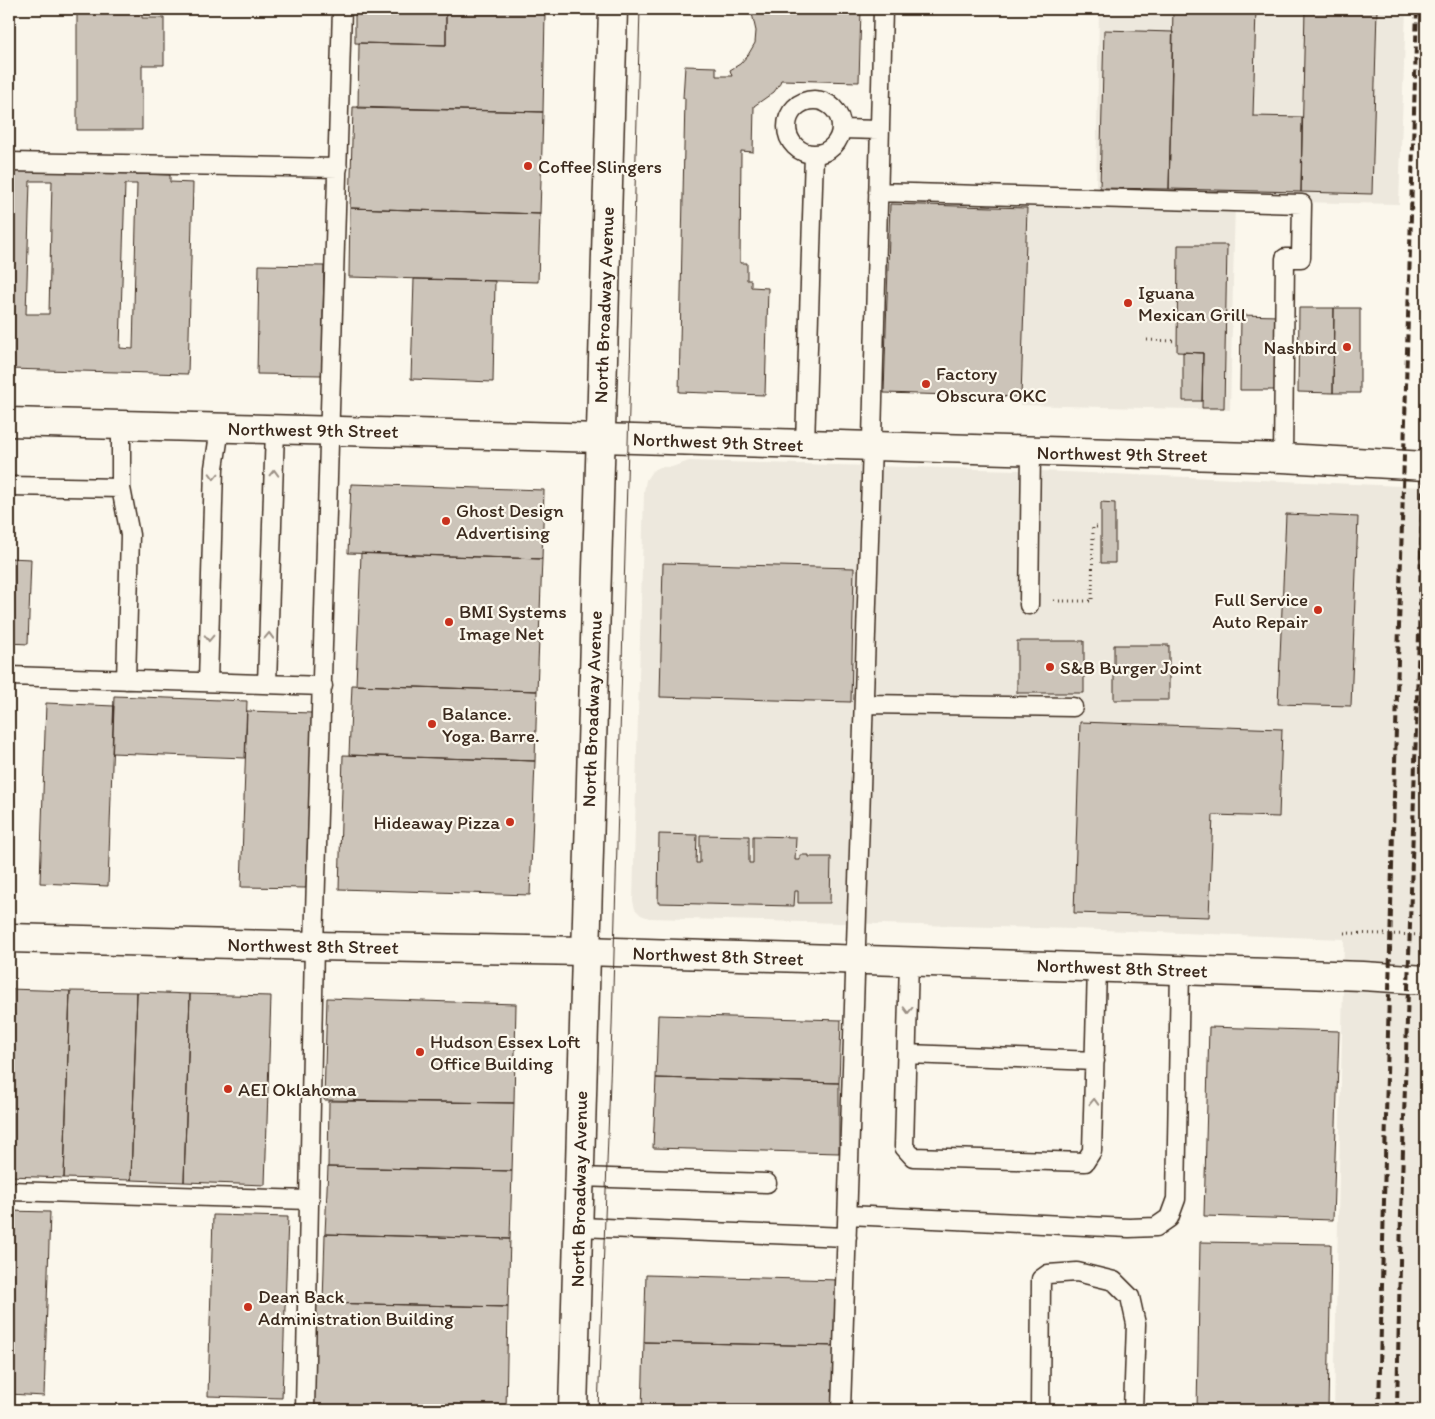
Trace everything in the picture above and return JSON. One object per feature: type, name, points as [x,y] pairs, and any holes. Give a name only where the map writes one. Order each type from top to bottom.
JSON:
[{"type":"street","name":"North Broadway Avenue","points":[[573,1410],[613,9]]},
{"type":"street","name":"Northwest 9th Street","points":[[9,422],[1283,458],[1426,466]]},
{"type":"street","name":"Northwest 8th Street","points":[[9,938],[585,951],[1363,976],[1426,980]]},
{"type":"lane","points":[[305,1410],[314,946],[342,9]]},
{"type":"lane","points":[[841,1410],[857,960],[883,9]]},
{"type":"lane","points":[[821,101],[830,105],[836,111],[841,129],[835,144],[822,153],[814,154],[797,148],[791,140],[787,123],[790,114],[803,102],[821,101]]},
{"type":"lane","points":[[841,129],[880,130]]},
{"type":"lane","points":[[805,444],[814,154]]},
{"type":"lane","points":[[9,162],[338,168]]},
{"type":"lane","points":[[878,192],[1302,204],[1301,258],[1285,258],[1283,458]]},
{"type":"lane","points":[[121,425],[120,488],[130,535],[126,680]]},
{"type":"lane","points":[[208,682],[214,468],[220,428]]},
{"type":"lane","points":[[267,684],[275,429]]},
{"type":"lane","points":[[1029,605],[1030,452]]},
{"type":"lane","points":[[9,486],[120,488]]},
{"type":"lane","points":[[9,676],[323,686]]},
{"type":"lane","points":[[864,704],[1073,708]]},
{"type":"lane","points":[[909,961],[904,1147],[913,1156],[1085,1162],[1092,1151],[1097,967]]},
{"type":"lane","points":[[848,1214],[1129,1228],[1156,1227],[1168,1218],[1176,1199],[1180,970]]},
{"type":"lane","points":[[907,1054],[1095,1061]]},
{"type":"lane","points":[[579,1177],[767,1183]]},
{"type":"lane","points":[[9,1191],[310,1200]]},
{"type":"lane","points":[[578,1227],[847,1237]]},
{"type":"lane","points":[[1040,1410],[1041,1279],[1048,1274],[1077,1272],[1114,1281],[1130,1297],[1136,1324],[1133,1410]]},
{"type":"path","points":[[1147,340],[1176,341]]},
{"type":"path","points":[[1078,601],[1092,601],[1093,528],[1100,528]]},
{"type":"path","points":[[1344,933],[1426,935]]},
{"type":"shaded area","points":[[1099,9],[1406,9],[1399,204],[1235,201],[1230,410],[1020,405],[1028,196],[1096,198]]},
{"type":"shaded area","points":[[689,461],[1016,470],[1426,487],[1426,1410],[1334,1410],[1344,939],[1074,929],[649,918],[641,915],[635,909],[633,901],[644,492],[646,480],[652,471],[660,467],[672,467]]},
{"type":"building","points":[[77,9],[142,9],[142,18],[164,18],[164,65],[142,65],[142,130],[77,130]]},
{"type":"building","points":[[355,9],[446,9],[446,45],[355,43]]},
{"type":"building","points":[[446,9],[540,9],[545,14],[543,112],[358,108],[359,43],[446,45]]},
{"type":"building","points":[[751,9],[861,9],[859,82],[781,80],[774,92],[754,106],[753,152],[741,151],[740,263],[747,263],[747,280],[751,280],[751,287],[768,288],[765,395],[679,392],[685,66],[716,67],[716,76],[732,76],[730,70],[740,64],[755,43],[756,31]]},
{"type":"building","points":[[1173,9],[1256,9],[1253,116],[1302,117],[1301,192],[1169,189]]},
{"type":"building","points":[[1305,9],[1377,9],[1372,194],[1301,192]]},
{"type":"building","points":[[1104,30],[1173,32],[1169,189],[1100,188]]},
{"type":"building","points":[[353,107],[543,112],[540,214],[350,208]]},
{"type":"building","points":[[9,170],[170,175],[170,182],[193,183],[188,374],[9,369]],"holes":[[[30,181],[52,181],[49,314],[26,314]],[[125,184],[137,184],[133,349],[120,348]]]},
{"type":"building","points":[[890,204],[1027,208],[1021,397],[884,393]]},
{"type":"building","points":[[350,208],[540,214],[538,282],[349,277]]},
{"type":"building","points":[[1178,245],[1227,245],[1224,408],[1202,408],[1203,353],[1177,352]]},
{"type":"building","points":[[259,265],[324,266],[322,375],[257,374]]},
{"type":"building","points":[[414,279],[495,281],[493,382],[411,379]]},
{"type":"building","points":[[1299,308],[1334,308],[1333,393],[1298,392]]},
{"type":"building","points":[[1334,308],[1360,308],[1360,393],[1333,393]]},
{"type":"building","points":[[1241,315],[1278,316],[1277,390],[1240,390]]},
{"type":"building","points":[[1183,352],[1203,353],[1202,401],[1183,401]]},
{"type":"building","name":"Ghost Design Advertising","points":[[351,484],[544,490],[542,559],[348,553]]},
{"type":"building","points":[[1101,502],[1115,503],[1115,563],[1101,563]]},
{"type":"building","name":"Full Service Auto Repair","points":[[1286,514],[1358,517],[1351,706],[1278,704]]},
{"type":"building","name":"BMI Systems Image Net","points":[[361,553],[542,559],[537,691],[356,685]]},
{"type":"building","points":[[9,558],[31,559],[28,644],[9,643]]},
{"type":"building","points":[[663,563],[854,568],[851,702],[660,697]]},
{"type":"building","name":"S&B Burger Joint","points":[[1017,641],[1084,641],[1084,693],[1017,693]]},
{"type":"building","points":[[1114,645],[1169,645],[1169,700],[1114,700]]},
{"type":"building","points":[[352,685],[537,691],[535,761],[349,755]]},
{"type":"building","points":[[114,696],[247,701],[245,758],[112,753]]},
{"type":"building","points":[[46,703],[114,706],[108,886],[40,883]]},
{"type":"building","points":[[247,711],[312,713],[306,888],[241,887]]},
{"type":"building","points":[[1080,722],[1282,729],[1279,817],[1213,815],[1209,917],[1074,913]]},
{"type":"building","points":[[343,755],[535,761],[530,895],[339,889]]},
{"type":"building","points":[[659,834],[697,835],[696,863],[700,863],[700,835],[749,836],[749,863],[753,863],[753,836],[796,837],[795,860],[800,860],[800,855],[831,857],[830,903],[798,903],[798,891],[795,891],[794,906],[658,903]]},
{"type":"building","points":[[9,989],[70,991],[64,1178],[9,1176]]},
{"type":"building","points":[[70,991],[137,992],[131,1180],[64,1178]]},
{"type":"building","points":[[137,992],[190,994],[184,1182],[131,1180]]},
{"type":"building","name":"AEI Oklahoma","points":[[190,994],[271,996],[265,1185],[184,1182]]},
{"type":"building","name":"Hudson Essex Loft Office Building","points":[[327,998],[516,1004],[514,1103],[324,1100]]},
{"type":"building","points":[[658,1015],[841,1020],[839,1083],[656,1078]]},
{"type":"building","points":[[1209,1027],[1339,1031],[1333,1220],[1204,1216]]},
{"type":"building","points":[[656,1078],[839,1083],[839,1153],[653,1148]]},
{"type":"building","points":[[329,1101],[514,1103],[512,1171],[328,1167]]},
{"type":"building","points":[[328,1167],[512,1171],[510,1239],[325,1234]]},
{"type":"building","points":[[9,1211],[50,1212],[44,1396],[9,1394]]},
{"type":"building","name":"Dean Back Administration Building","points":[[213,1215],[288,1217],[282,1398],[208,1396]]},
{"type":"building","points":[[325,1234],[510,1239],[508,1307],[323,1303]]},
{"type":"building","points":[[1200,1242],[1331,1244],[1328,1410],[1197,1410]]},
{"type":"building","points":[[646,1275],[839,1280],[838,1346],[644,1342]]},
{"type":"building","points":[[316,1303],[508,1307],[506,1410],[314,1405]]},
{"type":"building","points":[[644,1342],[838,1346],[837,1410],[642,1410]]},
{"type":"tram line","points":[[598,1410],[612,1026],[640,9]]},
{"type":"railway","points":[[1379,1410],[1392,866],[1417,9]]},
{"type":"railway","points":[[1397,1410],[1426,352]]},
{"type":"place","name":"Coffee Slingers","points":[[528,166]]},
{"type":"place","name":"Iguana Mexican Grill","points":[[1128,303]]},
{"type":"place","name":"Nashbird","points":[[1347,347]]},
{"type":"place","name":"Factory Obscura OKC","points":[[926,384]]},
{"type":"place","name":"Ghost Design Advertising","points":[[446,521]]},
{"type":"place","name":"Full Service Auto Repair","points":[[1318,610]]},
{"type":"place","name":"BMI Systems Image Net","points":[[449,622]]},
{"type":"place","name":"S&B Burger Joint","points":[[1050,667]]},
{"type":"place","name":"Balance. Yoga. Barre.","points":[[432,724]]},
{"type":"place","name":"Hideaway Pizza","points":[[510,822]]},
{"type":"place","name":"Hudson Essex Loft Office Building","points":[[420,1052]]},
{"type":"place","name":"AEI Oklahoma","points":[[228,1089]]},
{"type":"place","name":"Dean Back Administration Building","points":[[248,1307]]}]
